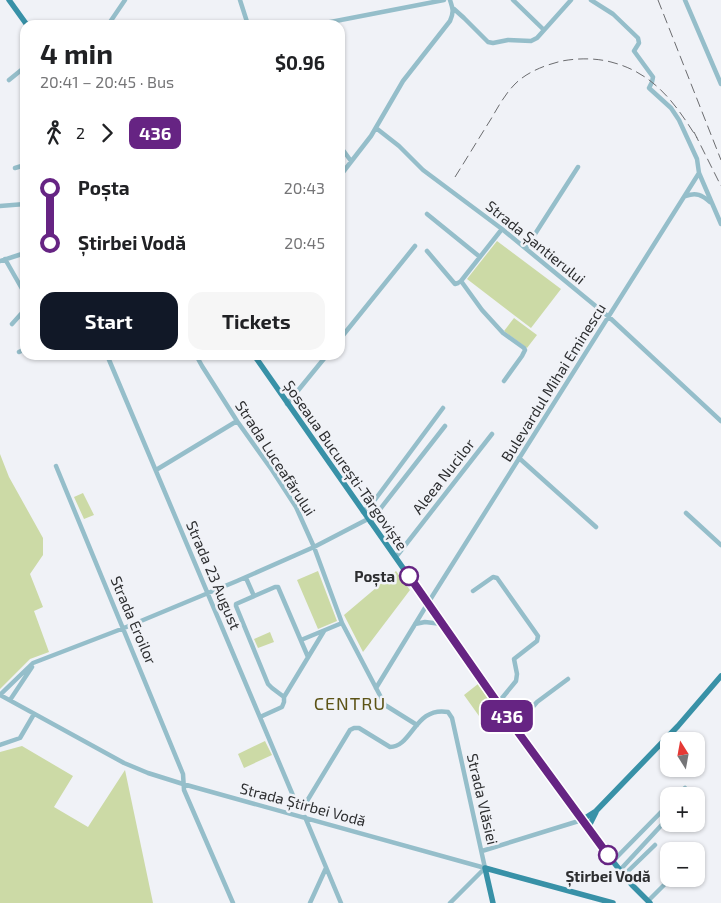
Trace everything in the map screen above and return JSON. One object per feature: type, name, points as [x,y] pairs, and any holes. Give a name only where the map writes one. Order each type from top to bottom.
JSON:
[{"type":"main road","points":[[10,0],[24,20]]},
{"type":"main road","name":"Șoseaua București-Târgoviște","points":[[258,360],[515,728],[588,828],[646,901]]},
{"type":"main road","points":[[582,820],[596,812],[678,726],[721,676]]},
{"type":"main road","points":[[588,828],[596,812]]},
{"type":"main road","name":"Strada Vlăsiei","points":[[485,868],[493,903]]},
{"type":"main road","name":"Strada Știrbei Vodă","points":[[485,868],[614,903]]},
{"type":"street","points":[[111,20],[125,0]]},
{"type":"street","points":[[240,0],[246,20]]},
{"type":"street","points":[[341,20],[444,0]]},
{"type":"street","points":[[450,0],[454,9],[490,43],[508,40],[533,40],[537,38],[571,0]]},
{"type":"street","points":[[513,0],[544,30]]},
{"type":"street","points":[[591,0],[613,14],[638,38],[639,43],[634,51],[652,76],[649,88],[671,108],[679,120],[697,159],[699,173],[721,224]]},
{"type":"street","points":[[684,0],[721,84]]},
{"type":"street","points":[[345,170],[376,128],[403,82],[450,20],[454,9]]},
{"type":"street","points":[[9,80],[20,71]]},
{"type":"street","name":"Strada Șantierului","points":[[376,128],[399,146],[427,173],[502,229],[609,317],[721,421]]},
{"type":"street","points":[[345,153],[351,162]]},
{"type":"street","points":[[15,168],[20,166]]},
{"type":"street","points":[[526,248],[578,167]]},
{"type":"street","name":"Bulevardul Mihai Eminescu","points":[[376,688],[699,173]]},
{"type":"street","points":[[684,197],[693,194],[702,195],[712,204]]},
{"type":"street","points":[[0,206],[20,204]]},
{"type":"street","points":[[427,214],[480,257]]},
{"type":"street","points":[[427,251],[455,284],[461,281],[502,229]]},
{"type":"street","points":[[345,332],[415,246]]},
{"type":"street","points":[[20,255],[2,260],[20,287]]},
{"type":"street","points":[[461,281],[482,310],[503,332],[524,348],[522,356],[504,382]]},
{"type":"street","points":[[12,324],[20,315]]},
{"type":"street","name":"Strada 23 August","points":[[109,360],[297,805]]},
{"type":"street","name":"Strada Luceafărului","points":[[198,360],[292,501],[314,547],[342,623],[385,705],[417,725]]},
{"type":"street","points":[[287,404],[323,360]]},
{"type":"street","points":[[363,512],[374,501],[443,408]]},
{"type":"street","points":[[156,470],[237,420]]},
{"type":"street","points":[[0,695],[36,662],[246,578],[369,521],[445,426]]},
{"type":"street","name":"Aleea Nucilor","points":[[396,557],[492,434]]},
{"type":"street","points":[[519,458],[596,527]]},
{"type":"street","name":"Strada Eroilor","points":[[56,466],[183,774],[184,790],[233,903]]},
{"type":"street","points":[[686,513],[721,545]]},
{"type":"street","points":[[473,592],[493,577],[497,578],[538,636],[537,641],[514,659],[517,674],[516,681],[498,703]]},
{"type":"street","points":[[246,578],[254,596]]},
{"type":"street","points":[[284,697],[268,684],[236,606],[237,603],[278,587],[308,657]]},
{"type":"street","points":[[415,624],[425,622],[442,624]]},
{"type":"street","points":[[301,640],[342,623]]},
{"type":"street","points":[[260,718],[282,707],[284,697],[324,631]]},
{"type":"street","points":[[10,700],[36,662]]},
{"type":"street","points":[[515,728],[537,702],[568,680]]},
{"type":"street","name":"Strada Știrbei Vodă","points":[[0,695],[124,763],[148,773],[485,868]]},
{"type":"street","name":"Strada Vlăsiei","points":[[304,806],[350,730],[357,728],[392,747],[403,742],[426,716],[433,713],[448,712],[451,715],[485,868]]},
{"type":"street","points":[[0,745],[20,738],[34,714]]},
{"type":"street","points":[[293,814],[297,805],[301,804],[306,809],[305,818],[341,903]]},
{"type":"street","points":[[613,861],[660,813]]},
{"type":"street","points":[[482,851],[582,820]]},
{"type":"street","points":[[620,870],[660,827]]},
{"type":"street","points":[[624,875],[655,845]]},
{"type":"street","points":[[310,903],[326,868]]},
{"type":"street","points":[[450,903],[485,868]]},
{"type":"street","points":[[646,901],[661,887]]},
{"type":"green space","points":[[497,241],[561,289],[531,328],[467,279]]},
{"type":"green space","points":[[514,318],[537,335],[527,348],[504,331]]},
{"type":"green space","points":[[0,454],[9,477],[43,538],[43,555],[30,574],[43,607],[34,611],[49,652],[30,659],[0,689]]},
{"type":"green space","points":[[83,493],[94,515],[84,519],[74,497]]},
{"type":"green space","points":[[318,571],[337,621],[318,629],[297,580]]},
{"type":"green space","points":[[396,571],[410,590],[363,652],[344,615]]},
{"type":"green space","points":[[270,632],[274,642],[258,648],[254,639]]},
{"type":"green space","points":[[478,684],[498,713],[486,719],[483,715],[479,716],[464,695]]},
{"type":"green space","points":[[265,741],[272,755],[244,768],[238,754]]},
{"type":"green space","points":[[22,746],[73,776],[54,807],[88,827],[125,770],[153,903],[0,903],[0,752]]},
{"type":"railway","points":[[658,0],[721,160]]},
{"type":"railway","points":[[455,177],[502,101],[515,84],[537,70],[568,60],[587,59],[611,62],[639,74],[662,91],[697,138]]},
{"type":"railway","points":[[694,132],[721,186]]},
{"type":"bus line","name":"436","points":[[409,576],[515,728],[608,855]]},
{"type":"place","name":"Poșta","points":[[409,576]]},
{"type":"place","name":"Știrbei Vodă","points":[[608,855]]},
{"type":"district","name":"CENTRU","points":[[350,703]]}]
